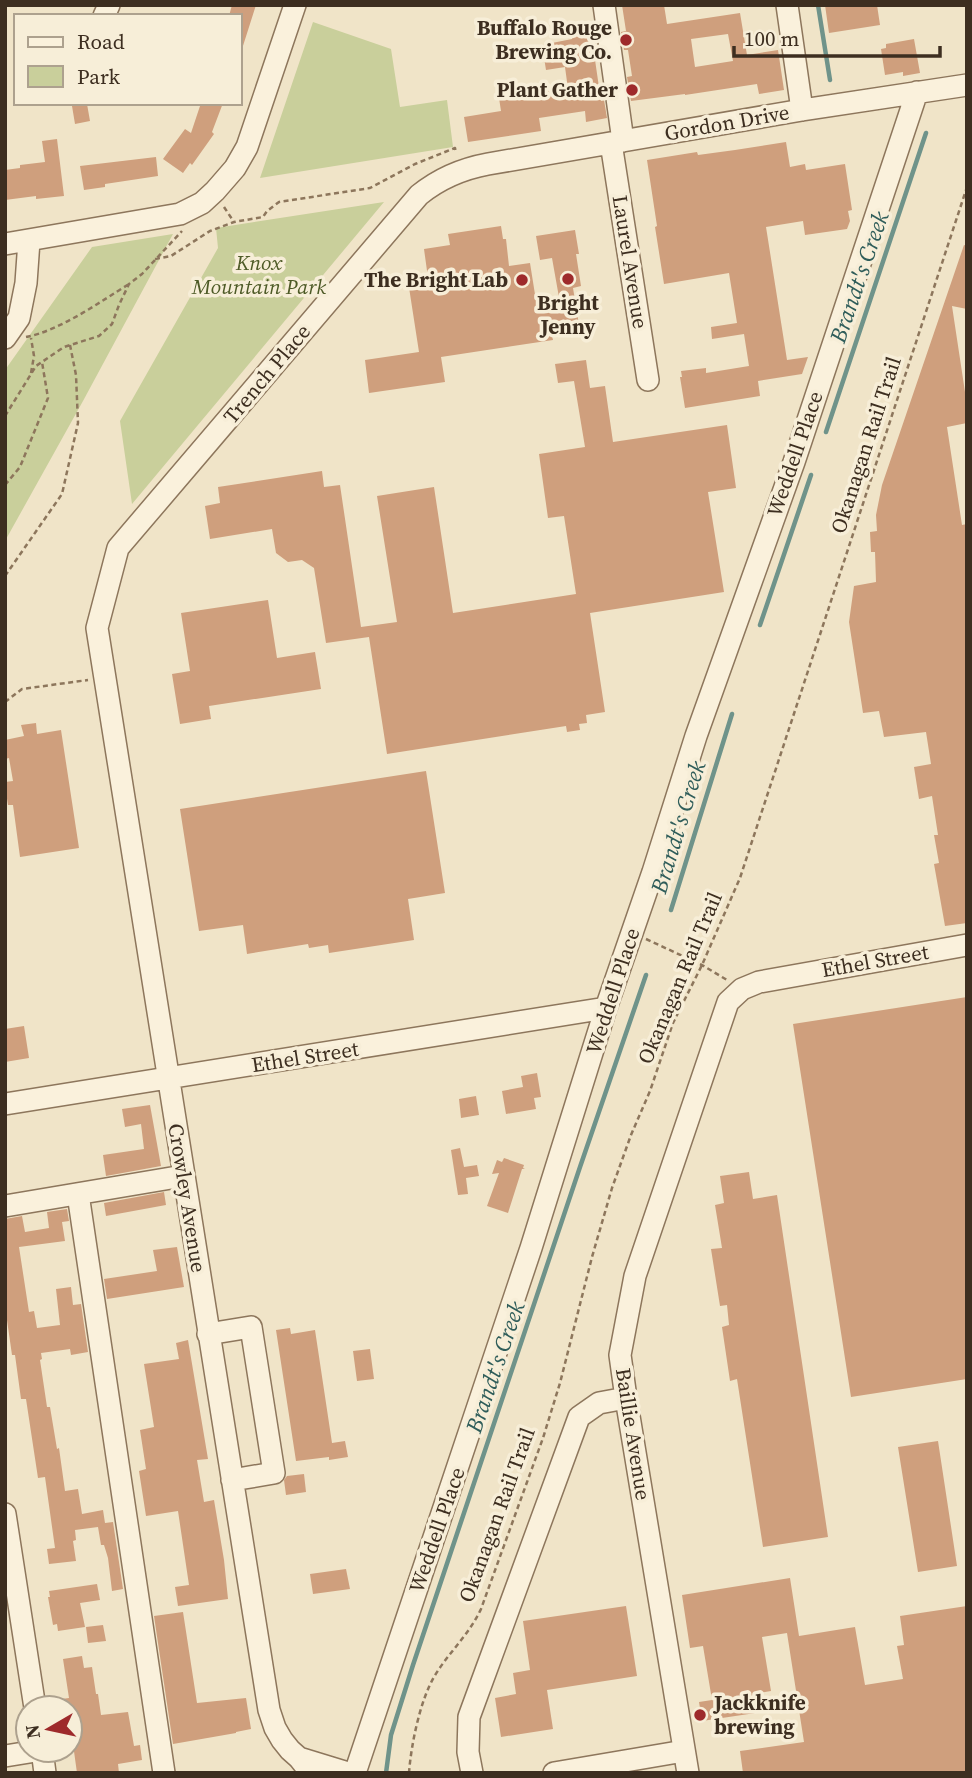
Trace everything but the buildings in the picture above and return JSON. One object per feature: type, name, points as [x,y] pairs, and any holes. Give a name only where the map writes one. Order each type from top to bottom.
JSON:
[{"type":"street","points":[[5,244],[180,214],[202,203],[235,168],[247,147],[295,5]]},
{"type":"street","name":"Laurel Avenue","points":[[604,5],[617,142],[648,380]]},
{"type":"street","points":[[787,5],[802,110]]},
{"type":"street","name":"Gordon Drive","points":[[488,164],[802,110],[967,85]]},
{"type":"street","name":"Weddell Place","points":[[355,1773],[531,1248],[606,1008],[696,736],[794,461],[917,92]]},
{"type":"street","name":"Trench Place","points":[[97,628],[118,548],[419,195],[460,170],[488,164]]},
{"type":"street","points":[[12,338],[26,283],[29,241]]},
{"type":"street","name":"Crowley Avenue","points":[[97,628],[269,1710],[282,1740],[305,1765],[348,1773]]},
{"type":"street","name":"Ethel Street","points":[[742,989],[759,982],[967,945]]},
{"type":"street","name":"Baillie Avenue","points":[[688,1773],[620,1355],[635,1276],[728,1002],[742,989]]},
{"type":"street","name":"Ethel Street","points":[[5,1104],[606,1008]]},
{"type":"street","points":[[5,1206],[183,1176]]},
{"type":"street","points":[[78,1194],[164,1773]]},
{"type":"street","points":[[208,1334],[251,1327],[274,1473],[232,1480]]},
{"type":"street","points":[[471,1773],[468,1752],[469,1717],[579,1417],[599,1403],[626,1398]]},
{"type":"street","points":[[6,1526],[15,1642],[31,1694]]},
{"type":"street","points":[[554,1773],[684,1751]]},
{"type":"path","points":[[155,259],[171,256],[211,231],[234,222],[263,217],[279,202],[370,188],[415,164],[455,148]]},
{"type":"path","name":"Okanagan Rail Trail","points":[[409,1773],[412,1749],[427,1692],[434,1676],[481,1609],[543,1438],[612,1188],[673,1023],[740,878],[967,187]]},
{"type":"path","points":[[222,204],[234,222]]},
{"type":"path","points":[[12,338],[39,335],[129,285],[186,227]]},
{"type":"path","points":[[5,416],[36,366],[64,347],[99,336],[113,324],[129,285]]},
{"type":"path","points":[[30,376],[34,356],[31,336]]},
{"type":"path","points":[[5,576],[62,494],[78,423],[76,375],[70,345]]},
{"type":"path","points":[[5,485],[20,467],[48,398],[42,362]]},
{"type":"path","points":[[5,702],[22,689],[104,677]]},
{"type":"path","points":[[632,932],[702,965],[742,989]]},
{"type":"green space","points":[[313,22],[391,49],[400,107],[447,100],[453,147],[260,178]]},
{"type":"green space","name":"Knox Mountain Park","points":[[384,202],[132,504],[120,421],[218,248],[216,228]]},
{"type":"green space","name":"Knox Mountain Park","points":[[173,234],[5,541],[5,370],[92,247]]},
{"type":"waterway","name":"Brandt's Creek","points":[[818,5],[830,80]]},
{"type":"waterway","name":"Brandt's Creek","points":[[826,432],[926,133]]},
{"type":"waterway","name":"Brandt's Creek","points":[[760,625],[811,475]]},
{"type":"waterway","name":"Brandt's Creek","points":[[671,910],[732,714]]},
{"type":"waterway","name":"Brandt's Creek","points":[[386,1773],[391,1735],[413,1665],[646,975]]},
{"type":"place","name":"Buffalo Rouge Brewing Co.","points":[[626,40]]},
{"type":"place","name":"Plant Gather","points":[[632,90]]},
{"type":"place","name":"Bright Jenny","points":[[568,279]]},
{"type":"place","name":"The Bright Lab","points":[[522,280]]},
{"type":"place","name":"Jackknife brewing","points":[[700,1715]]}]
